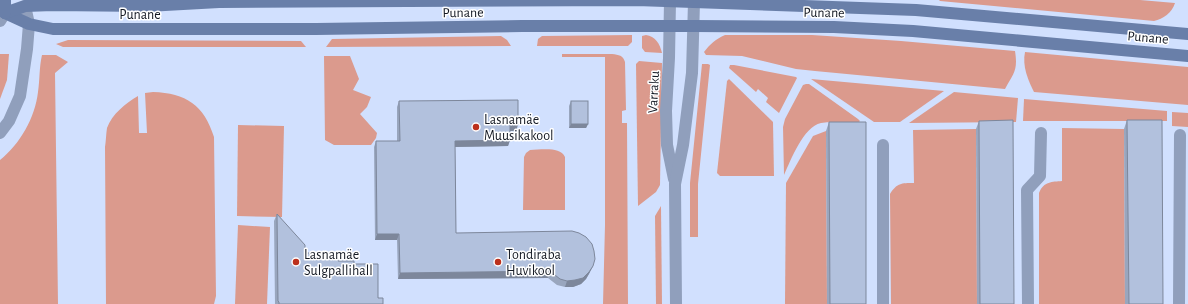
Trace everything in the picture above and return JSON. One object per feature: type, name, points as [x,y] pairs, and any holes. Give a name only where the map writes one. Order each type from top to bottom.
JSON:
[{"type":"main road","points":[[2,16],[5,0]]},
{"type":"main road","points":[[201,0],[219,2]]},
{"type":"main road","name":"Punane","points":[[2,16],[25,3],[53,5],[147,6],[219,2],[670,1],[916,10],[1188,34]]},
{"type":"main road","name":"Punane","points":[[2,16],[53,29],[316,29],[670,26],[834,27],[913,31],[1188,56]]},
{"type":"street","name":"Varraku","points":[[670,1],[666,111],[667,145],[676,184]]},
{"type":"street","name":"Varraku","points":[[676,304],[676,184],[683,145],[691,81],[694,2]]},
{"type":"street","points":[[0,132],[9,121],[20,96],[29,24],[25,3]]},
{"type":"street","points":[[1028,304],[1027,190],[1040,176],[1041,133]]},
{"type":"street","points":[[1179,304],[1180,135]]},
{"type":"street","points":[[883,145],[883,304]]},
{"type":"shaded area","points":[[939,0],[1140,0],[1175,3],[1172,10],[1167,15],[1154,21]]},
{"type":"shaded area","points":[[632,35],[632,42],[628,46],[537,46],[538,39],[542,36]]},
{"type":"shaded area","points":[[646,35],[657,41],[662,53],[645,52],[642,48],[642,36]]},
{"type":"shaded area","points":[[725,35],[812,35],[1015,51],[1016,67],[1005,89],[796,69],[742,56],[706,55],[704,52],[716,40]]},
{"type":"shaded area","points":[[501,36],[507,40],[511,46],[326,47],[332,39]]},
{"type":"shaded area","points":[[68,40],[301,41],[306,47],[63,47],[56,44]]},
{"type":"shaded area","points":[[1025,52],[1188,67],[1188,105],[1034,92],[1025,68]]},
{"type":"shaded area","points":[[0,54],[9,54],[7,80],[0,99]]},
{"type":"shaded area","points":[[562,54],[612,54],[619,55],[625,62],[626,110],[622,111],[622,123],[627,123],[628,304],[603,304],[605,225],[605,57],[562,57]]},
{"type":"shaded area","points":[[42,55],[56,55],[68,62],[55,73],[58,304],[0,304],[0,160],[20,138],[34,111],[39,87]]},
{"type":"shaded area","points":[[324,56],[350,56],[359,79],[353,90],[371,97],[367,107],[360,114],[377,133],[376,138],[371,145],[334,145],[325,140]]},
{"type":"shaded area","points":[[639,61],[662,63],[660,185],[656,192],[638,206],[636,64]]},
{"type":"shaded area","points":[[702,64],[710,65],[698,184],[698,237],[690,237],[690,183]]},
{"type":"shaded area","points":[[730,65],[796,77],[797,78],[779,113],[766,102],[768,98],[758,89],[756,92],[729,68]]},
{"type":"shaded area","points":[[729,79],[773,122],[774,176],[720,176],[717,173],[727,81]]},
{"type":"shaded area","points":[[811,79],[944,91],[900,122],[874,122]]},
{"type":"shaded area","points":[[809,84],[860,121],[858,123],[826,122],[815,126],[803,137],[784,175],[783,127],[785,119],[803,85]]},
{"type":"shaded area","points":[[153,92],[175,95],[192,103],[205,117],[214,137],[216,296],[214,304],[106,304],[105,147],[107,128],[112,118],[120,109],[138,96],[139,133],[147,133],[145,93]]},
{"type":"shaded area","points":[[954,92],[1018,98],[1016,122],[909,123]]},
{"type":"shaded area","points":[[1024,99],[1167,111],[1167,121],[1023,121]]},
{"type":"shaded area","points":[[1172,112],[1188,113],[1188,127],[1172,126]]},
{"type":"shaded area","points":[[238,125],[284,126],[282,217],[237,216]]},
{"type":"shaded area","points":[[1062,128],[1124,129],[1125,304],[1039,304],[1039,193],[1046,184],[1062,181]]},
{"type":"shaded area","points":[[976,129],[977,304],[891,304],[890,194],[900,184],[914,183],[913,130]]},
{"type":"shaded area","points":[[826,131],[827,304],[785,304],[786,183],[813,136]]},
{"type":"shaded area","points":[[544,149],[559,151],[565,157],[565,210],[523,210],[524,157],[530,150]]},
{"type":"shaded area","points":[[661,206],[662,304],[656,304],[655,216]]},
{"type":"shaded area","points":[[238,225],[270,227],[267,304],[235,304]]},
{"type":"building","points":[[518,100],[518,125],[510,125],[510,140],[455,141],[456,233],[572,231],[579,233],[586,237],[592,244],[594,251],[595,259],[589,272],[583,278],[567,281],[560,279],[550,271],[400,273],[399,234],[377,234],[376,141],[400,141],[399,101]]},
{"type":"building","points":[[571,101],[588,101],[588,124],[571,124]]},
{"type":"building","points":[[1013,120],[1014,304],[980,304],[979,121]]},
{"type":"building","points":[[1127,120],[1162,120],[1163,304],[1129,304]]},
{"type":"building","points":[[829,122],[866,122],[866,304],[830,304]]},
{"type":"building","name":"Lasnamäe Sulgpallihall","points":[[277,214],[305,245],[305,253],[321,253],[321,257],[338,257],[338,261],[354,261],[354,264],[378,264],[378,298],[383,298],[383,304],[279,304]]},
{"type":"place","name":"Lasnamäe Muusikakool","points":[[476,127]]},
{"type":"place","name":"Lasnamäe Sulgpallihall","points":[[296,262]]},
{"type":"place","name":"Tondiraba Huvikool","points":[[498,262]]}]
